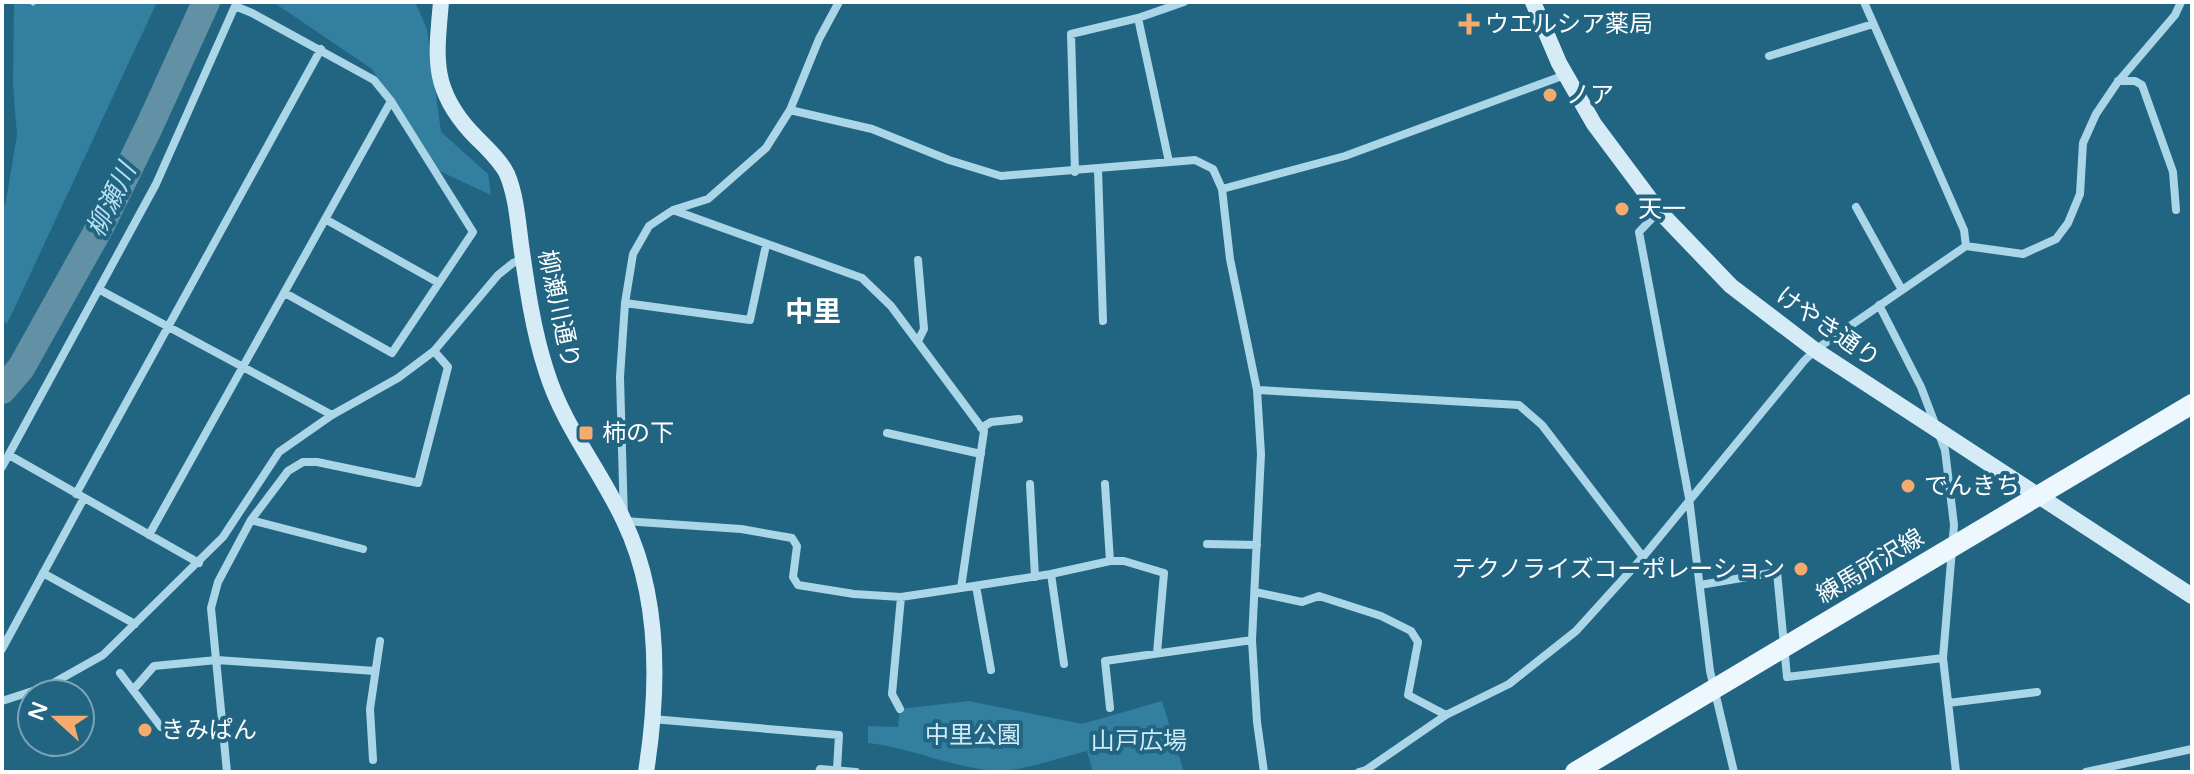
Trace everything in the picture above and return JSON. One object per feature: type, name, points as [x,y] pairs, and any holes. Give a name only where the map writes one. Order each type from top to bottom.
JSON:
[{"type":"main road","name":"練馬所沢線","points":[[1575,772],[2192,404]]},
{"type":"street","name":"柳瀬川通り","points":[[441,2],[438,71],[445,96],[455,114],[506,173],[537,338],[558,406],[624,521],[644,575],[653,643],[652,719],[646,772]]},
{"type":"street","points":[[839,2],[819,39],[790,110],[766,148],[708,199],[673,210],[649,226],[639,241],[630,268],[625,303],[620,377],[624,521],[741,529],[792,538],[797,546],[793,577],[798,585],[854,594],[901,597],[1124,561],[1164,573],[1157,653]]},
{"type":"street","points":[[1075,172],[1071,34],[1138,18],[1184,2]]},
{"type":"street","name":"けやき通り","points":[[1533,2],[1565,75],[1594,124],[1659,211],[1731,286],[1815,350],[2192,596]]},
{"type":"street","points":[[1864,2],[1964,230],[1966,246]]},
{"type":"street","points":[[1359,772],[1446,715],[1509,684],[1576,631],[1643,557],[1815,350],[1966,246],[2023,254],[2056,239],[2068,223],[2080,194],[2083,143],[2096,114],[2118,81],[2175,15],[2181,2]]},
{"type":"street","points":[[2,467],[100,290],[168,158],[235,6],[321,49],[374,80],[391,101],[473,232],[392,353],[285,293]]},
{"type":"street","points":[[1138,18],[1169,162]]},
{"type":"street","points":[[1769,56],[1873,24]]},
{"type":"street","points":[[2,649],[169,327],[321,49]]},
{"type":"street","points":[[1222,189],[1345,156],[1565,75]]},
{"type":"street","points":[[2118,81],[2135,81],[2142,85],[2173,172],[2176,210]]},
{"type":"street","points":[[149,535],[391,101]]},
{"type":"street","points":[[790,110],[872,129],[949,160],[1001,176],[1195,160],[1213,169],[1222,189],[1230,259],[1257,390],[1261,454],[1252,640],[1257,722],[1264,772]]},
{"type":"street","points":[[1098,169],[1103,321]]},
{"type":"street","points":[[1856,207],[1902,290]]},
{"type":"street","points":[[673,210],[862,278],[891,306],[918,341],[984,431],[961,588]]},
{"type":"street","points":[[1659,211],[1639,232],[1689,498],[1713,690],[1734,772]]},
{"type":"street","points":[[325,219],[439,283]]},
{"type":"street","points":[[625,303],[750,320],[766,245]]},
{"type":"street","points":[[2,701],[48,686],[103,655],[223,537],[279,452],[332,415],[398,378],[434,351],[498,275],[523,259]]},
{"type":"street","points":[[918,260],[924,329],[918,341]]},
{"type":"street","points":[[100,290],[332,415]]},
{"type":"street","points":[[1879,305],[1921,387],[1947,458],[1954,525],[1943,658],[1956,772]]},
{"type":"street","points":[[227,772],[211,608],[218,582],[251,520],[288,471],[303,462],[317,462],[418,483],[448,367],[434,351]]},
{"type":"street","points":[[1257,390],[1519,405],[1542,425],[1643,557]]},
{"type":"street","points":[[981,428],[991,422],[1019,419]]},
{"type":"street","points":[[887,433],[981,454]]},
{"type":"street","points":[[9,455],[199,563]]},
{"type":"street","points":[[1030,484],[1035,577]]},
{"type":"street","points":[[1105,484],[1110,561]]},
{"type":"street","points":[[251,520],[363,549]]},
{"type":"street","points":[[1207,544],[1257,545]]},
{"type":"street","points":[[1700,585],[1777,572],[1787,677],[1943,658]]},
{"type":"street","points":[[43,573],[135,624]]},
{"type":"street","points":[[1051,574],[1064,664]]},
{"type":"street","points":[[976,586],[991,670]]},
{"type":"street","points":[[1255,592],[1302,602],[1319,596],[1381,616],[1411,631],[1418,642],[1408,695],[1446,715]]},
{"type":"street","points":[[900,709],[892,694],[901,597]]},
{"type":"street","points":[[1110,708],[1105,661],[1252,640]]},
{"type":"street","points":[[373,760],[370,709],[380,641]]},
{"type":"street","points":[[133,690],[154,666],[217,660],[375,671]]},
{"type":"street","points":[[120,673],[161,727]]},
{"type":"street","points":[[1948,703],[2037,692]]},
{"type":"street","points":[[652,719],[839,735],[837,769]]},
{"type":"street","points":[[2086,772],[2192,749]]},
{"type":"street","points":[[819,772],[820,769],[856,772]]},
{"type":"green space","points":[[14,2],[157,2],[7,324],[2,320],[2,209],[17,135],[13,84]]},
{"type":"green space","points":[[273,2],[415,2],[427,29],[441,132],[488,174],[491,195],[433,168],[372,69]]},
{"type":"green space","name":"中里公園","points":[[969,701],[1082,724],[1162,701],[1184,772],[1093,772],[1087,751],[1027,767],[996,771],[868,743],[868,726],[898,727],[900,709]]},
{"type":"waterway","name":"柳瀬川","points":[[2,390],[21,368],[101,225],[206,2]]},
{"type":"place","name":"ウエルシア薬局","points":[[1469,24]]},
{"type":"place","name":"ノア","points":[[1550,95]]},
{"type":"place","name":"天一","points":[[1622,209]]},
{"type":"place","name":"柿の下","points":[[586,433]]},
{"type":"place","name":"でんきち","points":[[1908,486]]},
{"type":"place","name":"テクノライズコーポレーション","points":[[1801,569]]},
{"type":"place","name":"きみぱん","points":[[145,730]]},
{"type":"district","name":"中里","points":[[813,311]]},
{"type":"park label","name":"山戸広場","points":[[1139,741]]}]
